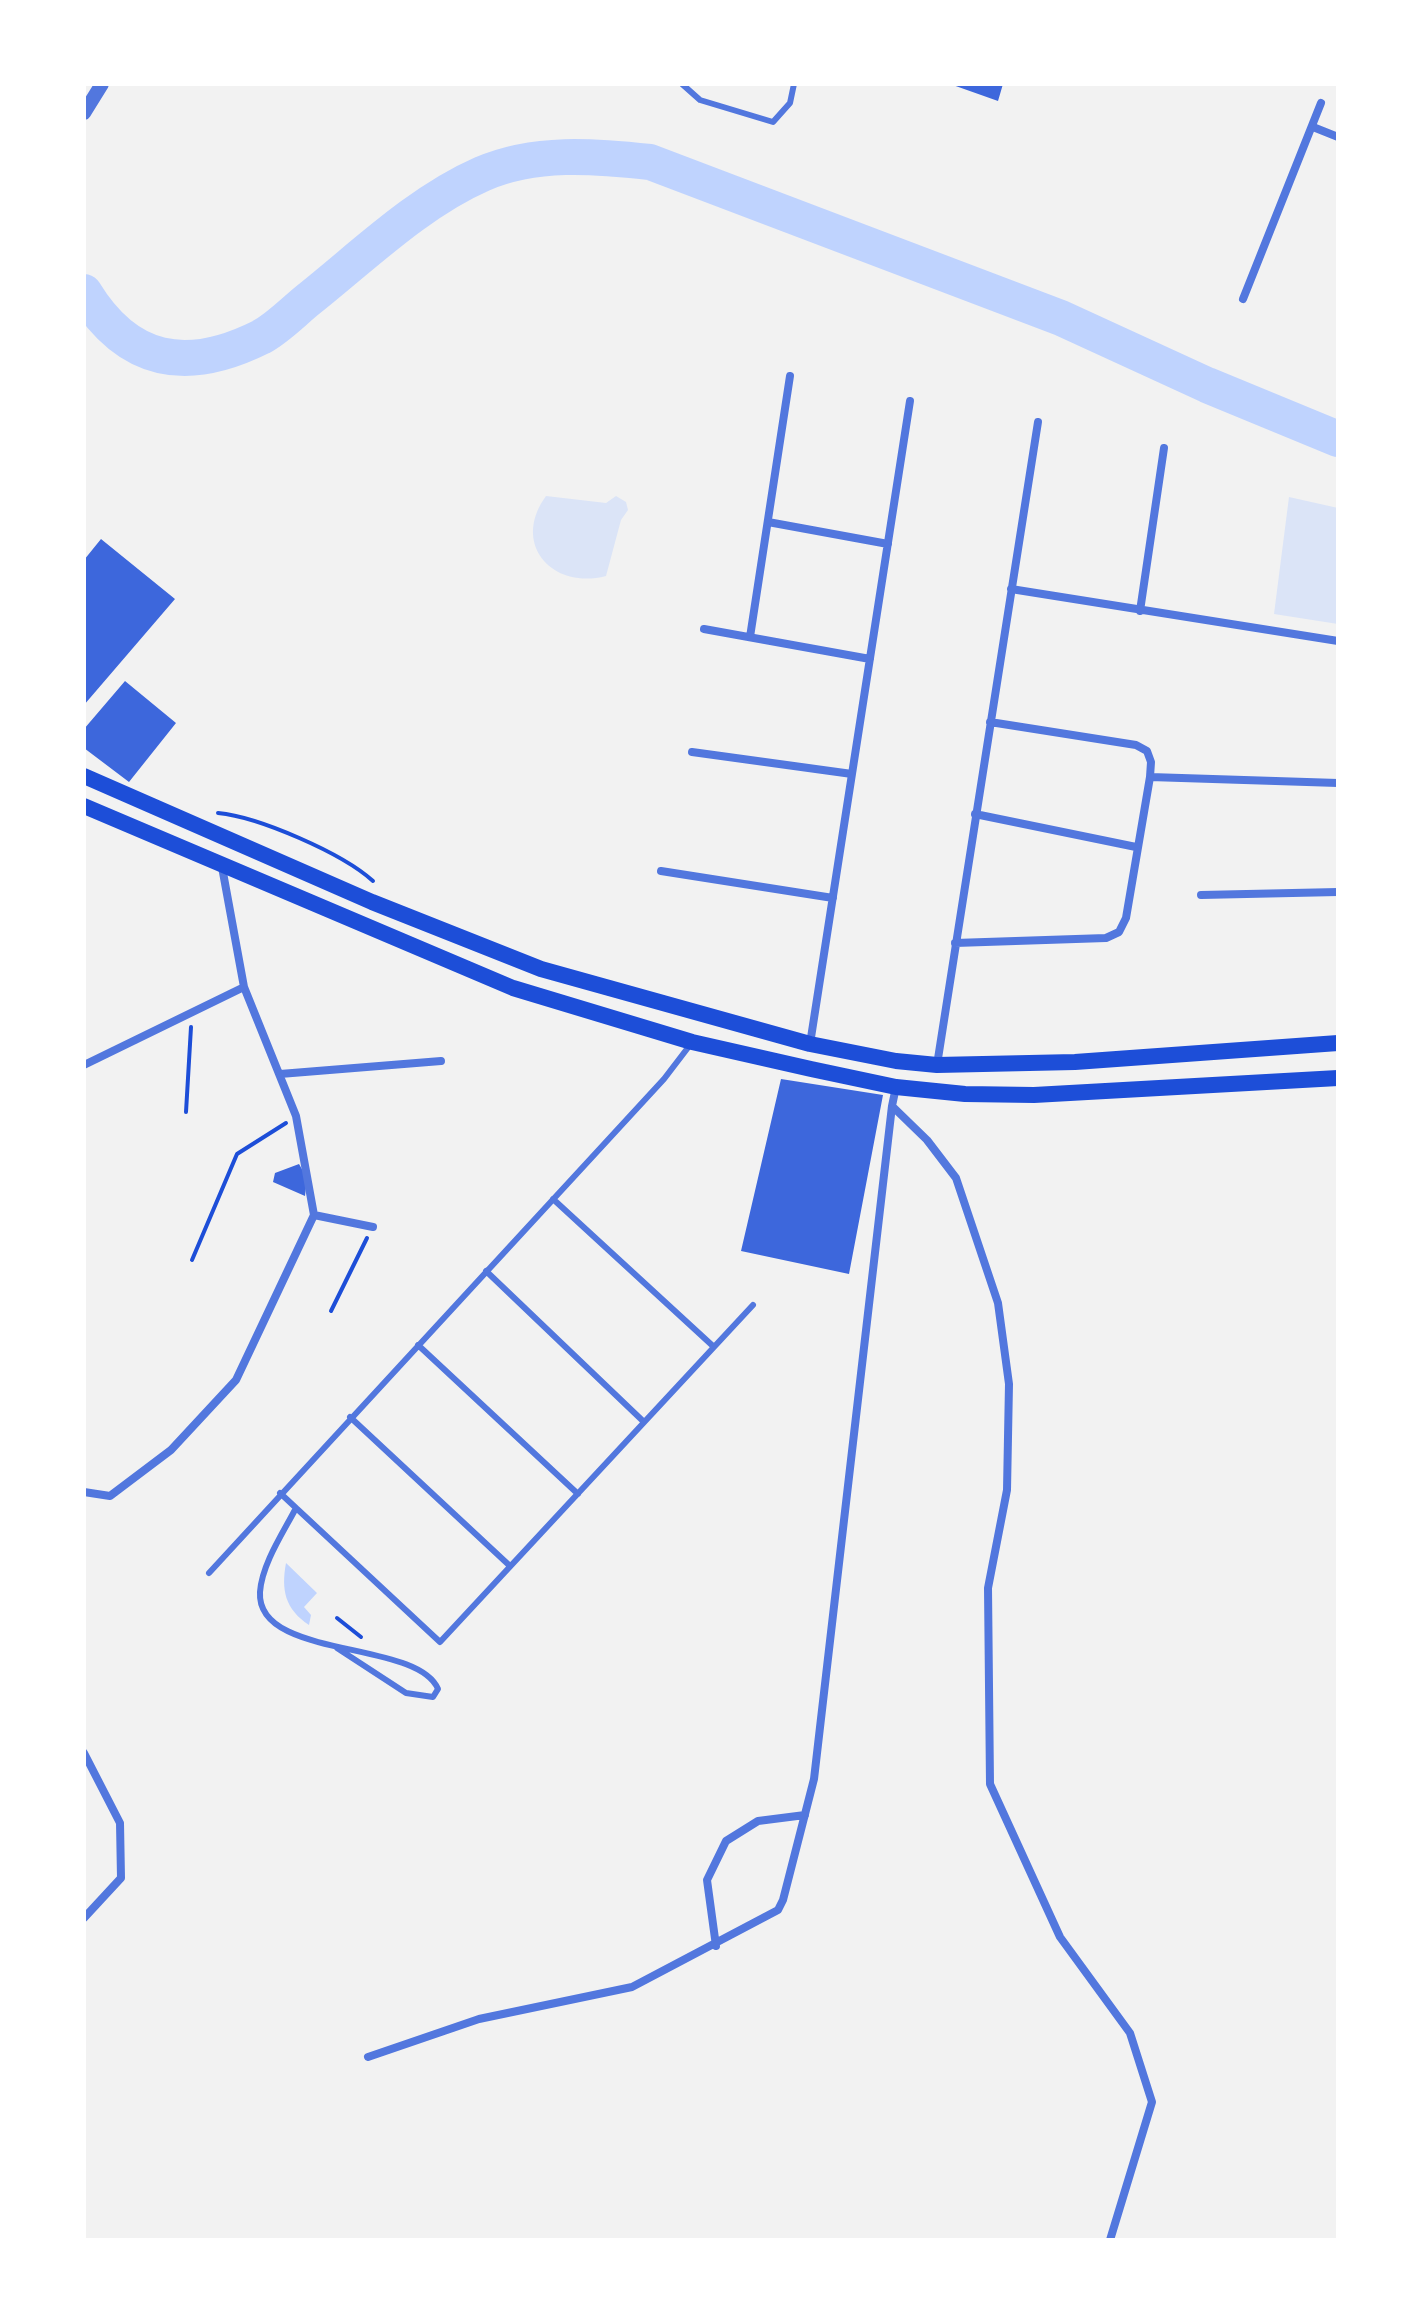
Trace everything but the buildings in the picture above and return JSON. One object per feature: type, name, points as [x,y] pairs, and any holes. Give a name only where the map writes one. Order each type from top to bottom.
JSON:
[{"type":"main road","points":[[84,776],[372,902],[541,969],[810,1044],[896,1061],[937,1065],[1105,1061],[1338,1043]]},
{"type":"main road","points":[[84,806],[513,988],[692,1042],[896,1087],[965,1094],[1034,1095],[1338,1078]]},
{"type":"street","points":[[84,113],[102,84]]},
{"type":"street","points":[[1243,299],[1321,103]]},
{"type":"street","points":[[1313,127],[1338,137]]},
{"type":"street","points":[[750,637],[790,376]]},
{"type":"street","points":[[810,1044],[910,401]]},
{"type":"street","points":[[937,1065],[1038,422]]},
{"type":"street","points":[[1140,611],[1164,448]]},
{"type":"street","points":[[768,522],[888,544]]},
{"type":"street","points":[[1011,589],[1338,641]]},
{"type":"street","points":[[704,629],[870,659]]},
{"type":"street","points":[[955,943],[1106,938],[1119,932],[1126,918],[1150,777],[1151,762],[1147,751],[1136,745],[990,722]]},
{"type":"street","points":[[692,752],[852,774]]},
{"type":"street","points":[[1150,777],[1338,783]]},
{"type":"street","points":[[975,814],[1136,847]]},
{"type":"street","points":[[84,1492],[110,1496],[171,1450],[236,1380],[314,1215],[296,1116],[244,987],[222,867]]},
{"type":"street","points":[[661,871],[833,898]]},
{"type":"street","points":[[1201,895],[1338,892]]},
{"type":"street","points":[[84,1065],[244,987]]},
{"type":"street","points":[[280,1074],[441,1061]]},
{"type":"street","points":[[368,2057],[479,2019],[632,1987],[716,1946],[778,1910],[786,1893],[814,1779],[896,1087]]},
{"type":"street","points":[[892,1106],[927,1140],[956,1178],[998,1303],[1009,1400],[1007,1490],[988,1588],[990,1784],[1060,1937],[1130,2033],[1152,2102],[1110,2240]]},
{"type":"street","points":[[314,1215],[373,1227]]},
{"type":"street","points":[[84,1753],[120,1823],[121,1878],[84,1918]]},
{"type":"street","points":[[716,1946],[707,1880],[726,1841],[758,1821],[805,1815]]},
{"type":"lane","points":[[682,84],[700,100],[773,122],[790,103],[794,84]]},
{"type":"lane","points":[[209,1573],[664,1079],[692,1042]]},
{"type":"lane","points":[[553,1199],[714,1347]]},
{"type":"lane","points":[[486,1271],[644,1422]]},
{"type":"lane","points":[[280,1493],[440,1642],[753,1305]]},
{"type":"lane","points":[[418,1345],[578,1494]]},
{"type":"lane","points":[[350,1417],[510,1566]]},
{"type":"lane","points":[[296,1508],[268,1566],[260,1589],[262,1605],[295,1636],[403,1663],[431,1678],[438,1689],[433,1697],[416,1697],[337,1648]]},
{"type":"path","points":[[214,813],[236,815],[296,839],[362,871],[384,892]]},
{"type":"path","points":[[186,1112],[191,1012]]},
{"type":"path","points":[[192,1260],[237,1154],[296,1116]]},
{"type":"path","points":[[331,1311],[373,1227]]},
{"type":"shaded area","points":[[546,496],[606,503],[616,496],[626,502],[628,510],[621,520],[606,576],[586,579],[569,576],[543,559],[535,546],[533,531],[536,514]]},
{"type":"shaded area","points":[[1289,497],[1338,508],[1338,624],[1274,614]]},
{"type":"water","points":[[286,1563],[317,1593],[304,1607],[311,1615],[309,1625],[295,1612],[287,1598],[284,1582]]},
{"type":"waterway","points":[[84,292],[101,316],[120,335],[140,348],[184,358],[208,356],[261,337],[413,215],[482,174],[523,162],[565,157],[650,162],[1061,318],[1207,385],[1338,439]]}]
